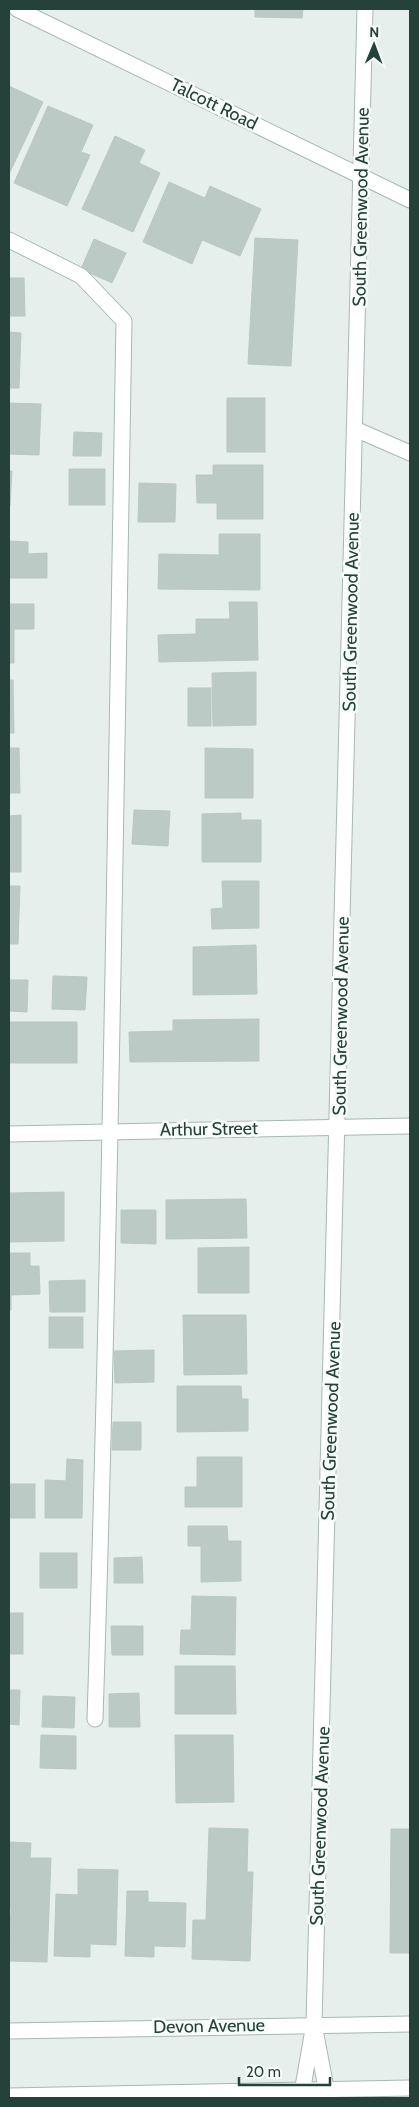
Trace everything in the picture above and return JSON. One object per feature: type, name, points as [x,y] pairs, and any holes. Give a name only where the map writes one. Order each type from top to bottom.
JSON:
[{"type":"street","name":"Talcott Road","points":[[18,9],[410,200]]},
{"type":"street","name":"South Greenwood Avenue","points":[[302,2094],[314,2024],[366,9]]},
{"type":"street","points":[[9,240],[81,276],[124,321],[110,1132],[95,1719]]},
{"type":"street","points":[[356,429],[410,453]]},
{"type":"street","name":"Arthur Street","points":[[9,1134],[410,1126]]},
{"type":"street","name":"South Greenwood Avenue","points":[[314,2024],[327,2094]]},
{"type":"street","name":"Devon Avenue","points":[[9,2031],[314,2024],[410,2024]]},
{"type":"street","points":[[9,2096],[327,2094],[410,2088]]},
{"type":"building","points":[[255,9],[303,9],[302,18],[255,17]]},
{"type":"building","points":[[9,86],[43,102],[9,174]]},
{"type":"building","points":[[48,106],[93,125],[81,152],[90,155],[67,206],[14,183]]},
{"type":"building","points":[[115,136],[145,150],[139,163],[160,173],[133,232],[82,209]]},
{"type":"building","points":[[169,182],[205,198],[210,186],[261,209],[240,256],[202,240],[192,264],[143,242]]},
{"type":"building","points":[[255,238],[298,240],[291,366],[248,364]]},
{"type":"building","points":[[94,239],[126,253],[112,283],[81,269]]},
{"type":"building","points":[[9,278],[24,278],[25,316],[9,316]]},
{"type":"building","points":[[9,332],[21,333],[19,388],[9,388]]},
{"type":"building","points":[[227,398],[265,398],[265,452],[227,452]]},
{"type":"building","points":[[9,403],[41,404],[39,455],[9,454]]},
{"type":"building","points":[[74,432],[102,433],[101,456],[73,456]]},
{"type":"building","points":[[213,465],[263,465],[263,519],[217,519],[217,503],[197,503],[196,475],[213,475]]},
{"type":"building","points":[[69,469],[105,469],[105,505],[69,505]]},
{"type":"building","points":[[9,471],[12,471],[10,506],[9,506]]},
{"type":"building","points":[[139,483],[176,484],[175,522],[138,522]]},
{"type":"building","points":[[219,534],[260,534],[260,590],[158,589],[159,554],[219,555]]},
{"type":"building","points":[[9,541],[28,542],[28,554],[47,553],[47,578],[9,578]]},
{"type":"building","points":[[229,602],[257,602],[258,660],[159,662],[158,635],[196,634],[196,619],[230,619]]},
{"type":"building","points":[[9,604],[34,604],[34,629],[14,629],[14,663],[9,663]]},
{"type":"building","points":[[256,672],[256,725],[213,726],[212,673]]},
{"type":"building","points":[[9,680],[13,680],[14,733],[9,733]]},
{"type":"building","points":[[188,688],[211,688],[211,726],[188,726]]},
{"type":"building","points":[[9,748],[19,748],[20,793],[9,793]]},
{"type":"building","points":[[205,748],[253,749],[253,798],[205,798]]},
{"type":"building","points":[[134,810],[170,811],[168,846],[132,844]]},
{"type":"building","points":[[241,813],[241,820],[261,820],[261,862],[202,862],[202,814]]},
{"type":"building","points":[[21,815],[21,872],[9,872],[9,816]]},
{"type":"building","points":[[222,881],[259,881],[259,928],[212,929],[211,909],[223,908]]},
{"type":"building","points":[[9,886],[20,886],[18,944],[9,944]]},
{"type":"building","points":[[256,945],[257,994],[193,995],[193,947]]},
{"type":"building","points":[[53,976],[87,977],[85,1010],[52,1009]]},
{"type":"building","points":[[9,980],[28,980],[27,1012],[9,1011]]},
{"type":"building","points":[[259,1019],[259,1061],[130,1062],[129,1032],[173,1031],[173,1020]]},
{"type":"building","points":[[9,1022],[77,1022],[77,1063],[9,1063]]},
{"type":"building","points":[[64,1192],[64,1241],[9,1242],[9,1193]]},
{"type":"building","points":[[246,1199],[247,1238],[166,1239],[166,1200]]},
{"type":"building","points":[[121,1210],[156,1210],[156,1244],[121,1243]]},
{"type":"building","points":[[249,1247],[249,1293],[198,1293],[198,1248]]},
{"type":"building","points":[[9,1253],[30,1253],[30,1266],[39,1266],[40,1294],[11,1295],[11,1310],[9,1310]]},
{"type":"building","points":[[85,1280],[85,1312],[50,1312],[49,1281]]},
{"type":"building","points":[[183,1315],[246,1315],[247,1374],[184,1375]]},
{"type":"building","points":[[49,1317],[83,1317],[83,1348],[49,1348]]},
{"type":"building","points":[[154,1350],[154,1382],[115,1383],[114,1351]]},
{"type":"building","points":[[177,1386],[241,1386],[242,1399],[248,1399],[248,1431],[177,1432]]},
{"type":"building","points":[[113,1422],[141,1422],[141,1450],[112,1450]]},
{"type":"building","points":[[197,1457],[242,1457],[242,1507],[185,1507],[185,1487],[197,1487]]},
{"type":"building","points":[[67,1459],[83,1460],[82,1518],[45,1518],[45,1480],[66,1481]]},
{"type":"building","points":[[9,1484],[35,1484],[35,1518],[9,1518]]},
{"type":"building","points":[[188,1526],[227,1526],[228,1541],[241,1541],[241,1581],[201,1582],[201,1546],[188,1546]]},
{"type":"building","points":[[40,1553],[77,1553],[77,1588],[40,1588]]},
{"type":"building","points":[[142,1557],[143,1583],[114,1583],[114,1558]]},
{"type":"building","points":[[192,1596],[236,1597],[235,1655],[180,1654],[181,1630],[191,1630]]},
{"type":"building","points":[[9,1613],[23,1613],[23,1654],[9,1654]]},
{"type":"building","points":[[111,1626],[143,1626],[143,1655],[112,1655]]},
{"type":"building","points":[[175,1666],[235,1666],[236,1714],[175,1714]]},
{"type":"building","points":[[9,1690],[20,1690],[19,1725],[9,1724]]},
{"type":"building","points":[[139,1693],[140,1727],[109,1727],[109,1694]]},
{"type":"building","points":[[43,1696],[75,1697],[74,1728],[42,1727]]},
{"type":"building","points":[[41,1735],[76,1736],[76,1769],[40,1768]]},
{"type":"building","points":[[175,1735],[233,1735],[234,1802],[176,1803]]},
{"type":"building","points":[[209,1828],[248,1829],[247,1872],[253,1872],[250,1961],[192,1959],[193,1920],[206,1920]]},
{"type":"building","points":[[391,1829],[410,1829],[410,1953],[390,1953]]},
{"type":"building","points":[[9,1842],[31,1843],[30,1858],[51,1858],[47,1962],[9,1961],[11,1908],[9,1908]]},
{"type":"building","points":[[78,1869],[118,1870],[116,1945],[90,1944],[90,1957],[54,1956],[56,1894],[78,1895]]},
{"type":"building","points":[[127,1891],[148,1891],[148,1902],[186,1903],[185,1947],[154,1946],[154,1957],[125,1956]]}]
